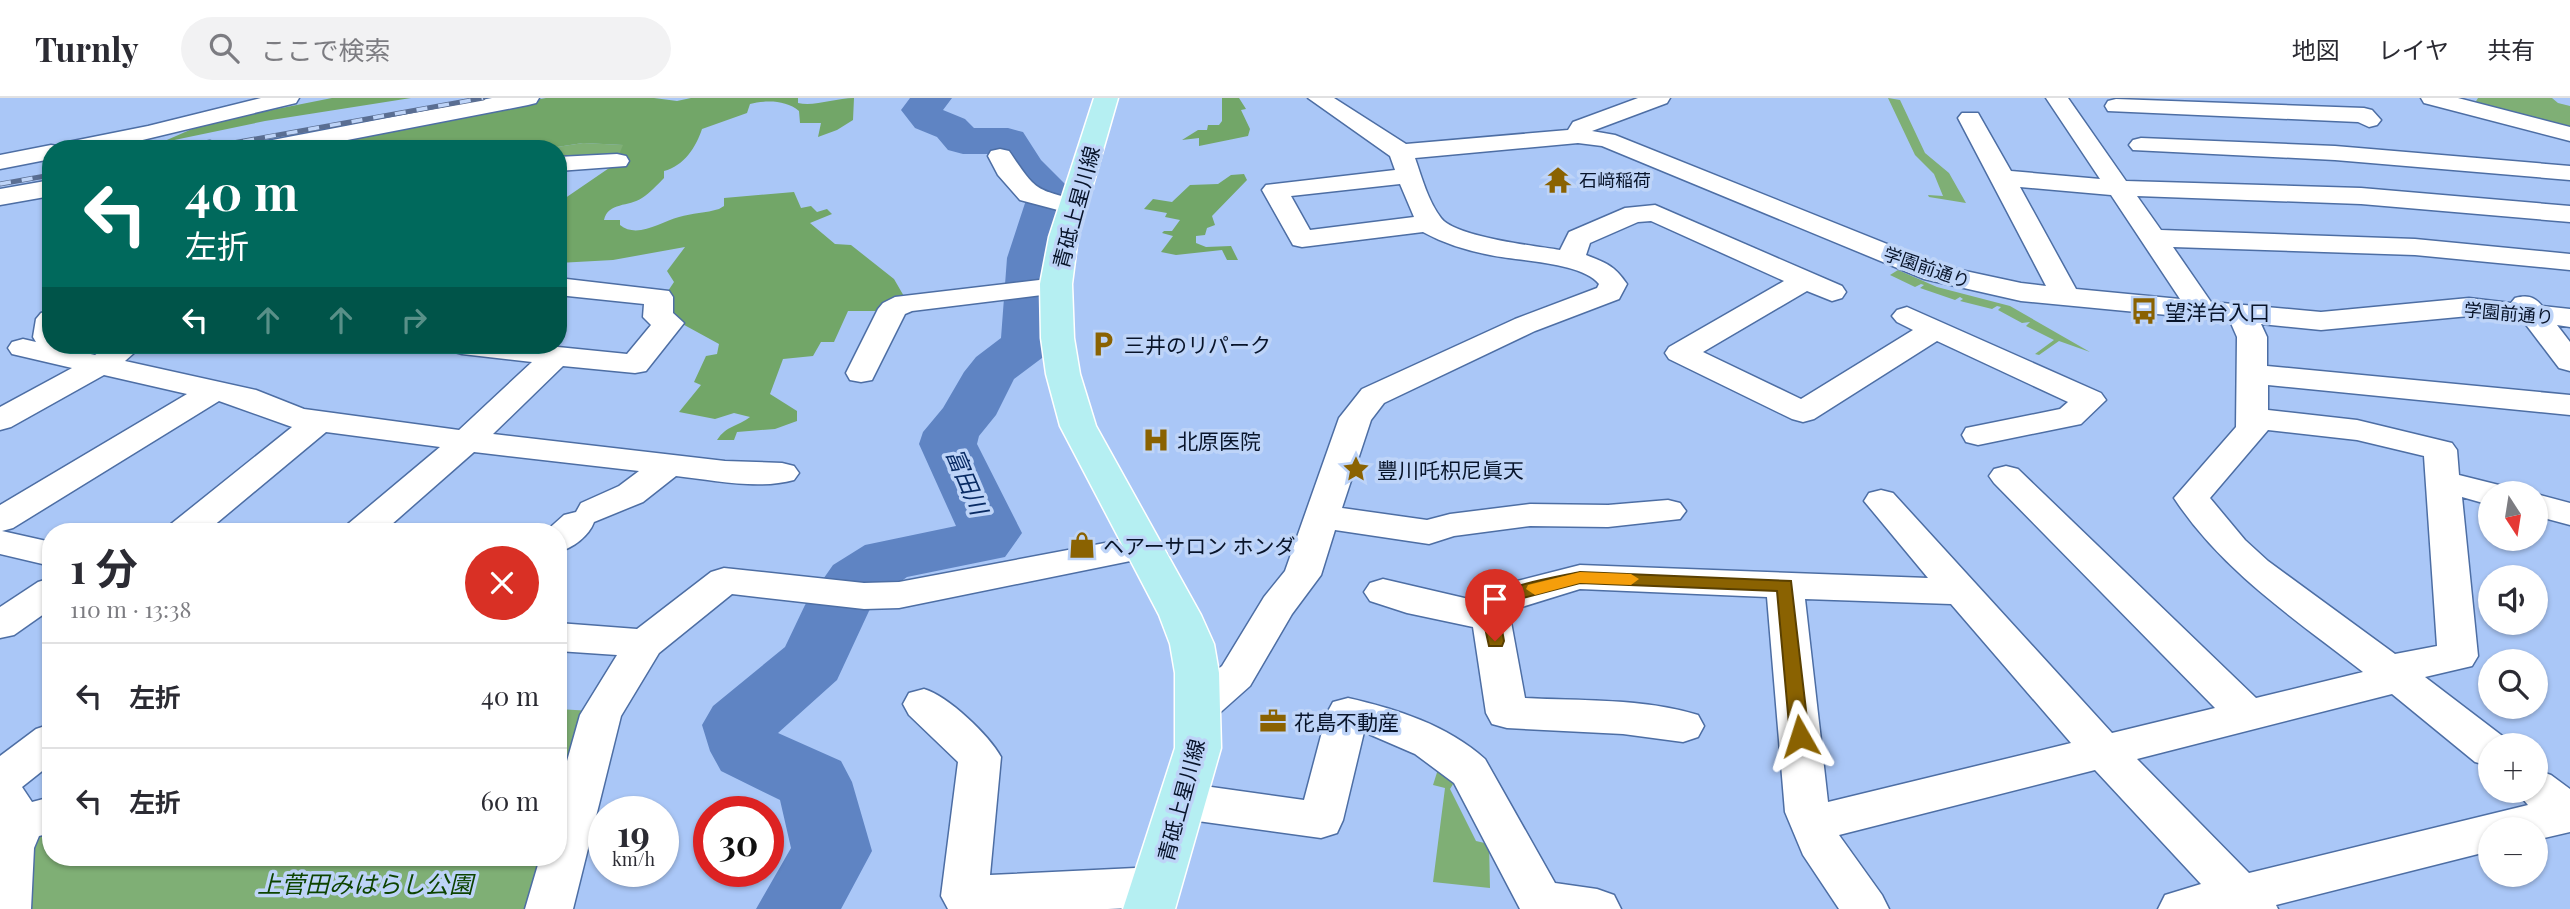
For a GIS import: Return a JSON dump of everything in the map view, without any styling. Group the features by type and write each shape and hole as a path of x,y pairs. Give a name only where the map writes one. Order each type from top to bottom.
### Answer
{"main road":[{"name":"青砥上星川線","path":"1106,98 1073,206 1037,287 1058,346 1070,403 1078,426 1180,615 1192,643 1199,707 1198,748 1153,898"}],"street":[{"path":"113,140 288,98"},
{"path":"309,140 528,98"},
{"path":"1199,707 1236,676 1277,606 1302,575 1354,418 1373,396 1525,325 1609,293 1613,284 1604,272 1570,260 1489,247 1445,233 1429,223 1405,164 1319,98"},
{"path":"1591,98 1622,112"},
{"path":"1578,136 1581,127 1659,98"},
{"path":"2432,98 2570,134"},
{"path":"2064,102 2097,143 2119,188 2203,311"},
{"path":"2116,106 2364,115 2369,120"},
{"path":"2175,109 2219,148"},
{"path":"1970,118 2066,297"},
{"name":"学園前通り","path":"1429,223 1303,239 1275,190 1405,164 1578,136 1607,140 1652,156 1934,273 2021,292 2321,321 2469,307 2570,318"},
{"path":"2141,145 2396,151 2570,173"},
{"path":"2396,151 2441,204"},
{"path":"0,162 42,154"},
{"path":"1000,156 1029,195 1073,206"},
{"path":"567,164 617,161"},
{"path":"2004,178 2119,188 2361,196 2570,214"},
{"path":"0,197 42,190"},
{"path":"1570,260 1578,238 1634,214 1655,213 1819,286 1680,353 1803,412 1921,322 2090,400 2070,417 1978,435"},
{"path":"2152,238 2479,248 2570,262"},
{"path":"539,354 635,364 668,323 658,317 660,297 567,287"},
{"path":"861,373 893,309 923,300 1037,287"},
{"path":"2513,290 2570,362"},
{"path":"2242,315 2252,337 2252,429 2191,498 2232,548 2255,570 2478,740"},
{"path":"72,354 100,365 245,397 296,418 725,471 782,473"},
{"path":"0,419 115,354"},
{"path":"371,523 467,441 556,356"},
{"path":"2252,374 2570,405"},
{"path":"0,520 215,390"},
{"path":"1811,824 2249,716 2458,656 2440,450 2357,430 2252,418"},
{"path":"195,523 319,421"},
{"path":"576,525 631,494 670,464"},
{"path":"2006,476 2249,716"},
{"path":"2442,481 2478,491"},
{"path":"1881,501 2104,752 2247,902"},
{"path":"2548,508 2570,514"},
{"path":"1323,517 1429,532 1450,525 1530,514 1608,516 1668,511"},
{"path":"0,542 42,552"},
{"path":"567,842 601,715 645,643 724,581 900,595 1142,548"},
{"path":"1683,726 1623,718 1507,713 1489,605 1507,596 1580,577 1962,592"},
{"path":"1785,585 1807,812 1819,842 1865,909"},
{"path":"1383,592 1407,600 1491,617"},
{"path":"0,625 42,597"},
{"path":"567,638 645,643"},
{"path":"923,705 980,757 965,896 1153,898"},
{"path":"1183,801 1321,820 1348,713 1373,718 1455,756 1470,771 1540,901 1597,909"},
{"path":"0,780 42,747"},
{"path":"2548,796 2570,813"},
{"path":"7,909 11,848 24,809"},
{"path":"2548,819 2570,813"},
{"path":"2182,909 2247,902 2478,836"},
{"path":"549,909 561,866"}],"green space":[{"path":"332,98 411,98 167,140 192,129"},
{"path":"546,98 654,98 677,101 691,98 798,98 798,103 804,104 854,98 853,120 818,137 821,123 800,123 799,111 794,107 776,102 750,104 747,113 702,129 688,155 678,165 664,171 664,178 651,191 637,201 610,210 604,220 620,220 620,225 627,229 641,230 672,219 719,209 724,206 724,198 794,192 801,208 811,206 817,212 827,209 832,214 810,223 835,244 851,245 894,279 905,298 886,311 848,311 834,342 821,342 813,356 783,359 770,394 797,411 797,421 775,429 737,432 734,440 717,440 728,429 750,417 734,413 715,419 679,412 701,385 694,382 706,356 717,354 719,344 666,315 666,294 674,282 667,271 685,247 613,260 567,263 567,197 615,164 623,145 583,143 567,145 567,140 295,140 385,123 394,126"},
{"path":"1222,98 1239,98 1246,109 1241,110 1250,129 1248,136 1199,146 1199,138 1182,140 1198,130 1207,130 1208,125 1219,125 1222,121"},
{"path":"1888,98 1900,100 1925,153 1949,173 1966,203 1929,197 1928,195 1943,196 1934,174 1915,155"},
{"path":"2478,98 2552,98 2558,103 2570,106 2570,129 2473,106"},
{"path":"583,143 624,145 618,158 567,161 567,145"},
{"path":"1244,174 1247,180 1212,216 1215,225 1207,228 1205,235 1196,236 1196,243 1206,247 1231,246 1238,260 1227,260 1222,250 1176,255 1161,252 1173,236 1162,233 1172,231 1180,220 1165,217 1167,213 1144,209 1153,199 1172,202 1190,185 1218,184 1231,175"},
{"path":"1898,270 1937,287 2010,306 2090,352 2059,341 2039,355 2035,354 2054,340 2026,326 2030,322 2022,323 1998,310 2001,307 1992,309 1960,301 1963,299 1960,297 1955,300 1920,288 1924,285 1921,284 1915,287 1890,275"},
{"path":"567,710 592,711 573,770 567,770"},
{"path":"1440,763 1455,781 1450,789 1476,841 1489,844 1490,888 1433,882 1445,788 1433,785"},
{"name":"上菅田みはらし公園","path":"42,831 42,866 545,866 538,909 18,909 24,846"}],"waterway":[{"name":"富田川","path":"798,909 832,851 814,782 747,751 739,725 812,662 838,605 856,581 888,560 983,542 991,533 948,444 952,432 968,415 983,384 995,368 1027,344 1031,258 1051,192 1025,168 1008,141 963,141 951,128 929,119 921,110 932,98"}],"railway":[{"path":"250,140 483,98"},
{"path":"0,184 42,177"}],"slow traffic":[{"path":"1535,589 1580,577 1631,579"}],"place":[{"name":"石﨑稲荷","path":"1558,180"},
{"name":"望洋台入口","path":"2144,311"},
{"name":"三井のリパーク","path":"1103,344"},
{"name":"北原医院","path":"1156,440"},
{"name":"豐川吒枳尼眞天","path":"1356,469"},
{"name":"ヘアーサロン ホンダ","path":"1082,545"},
{"name":"花島不動産","path":"1273,721"}],"route":[{"path":"1495,641 1489,605 1507,596 1580,577 1785,585 1800,736"}]}
